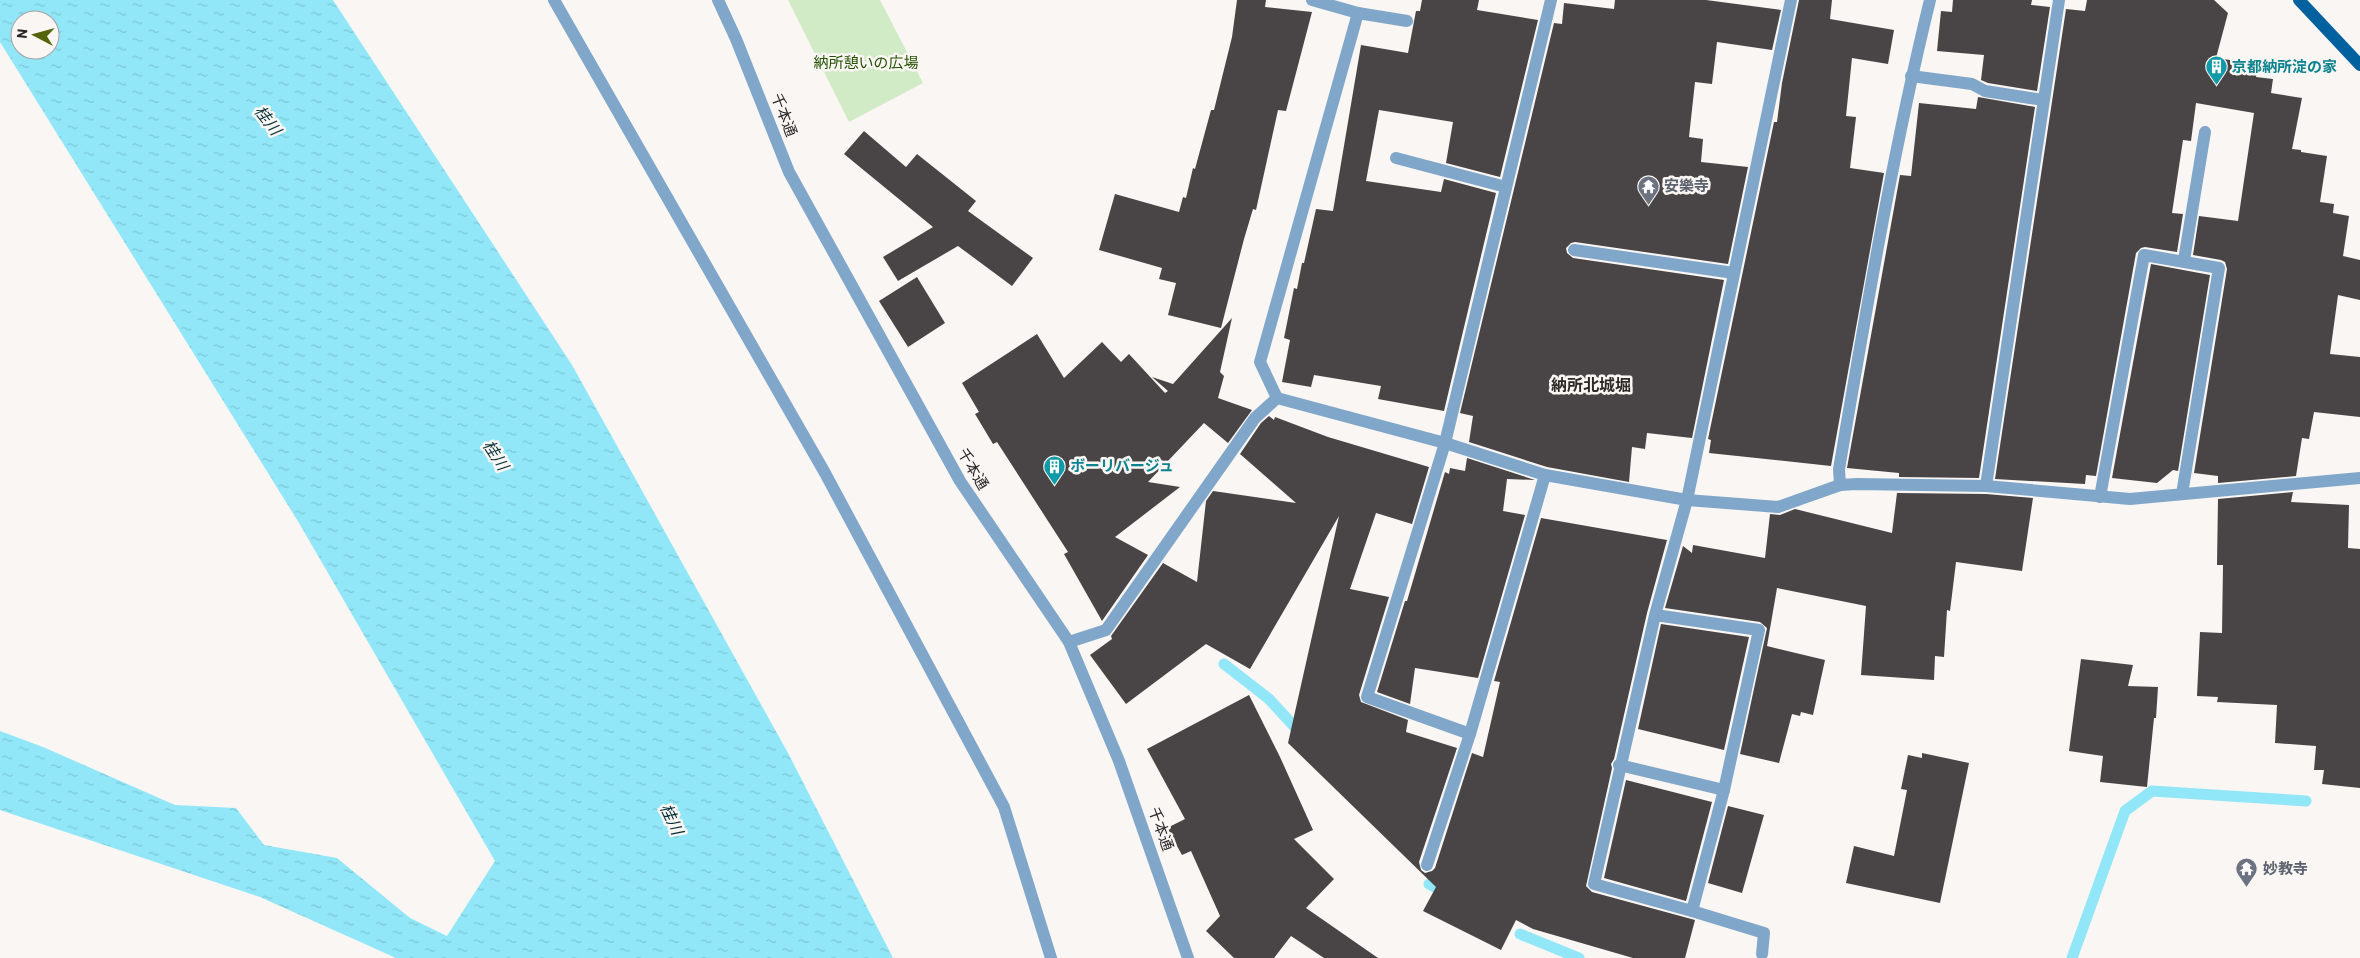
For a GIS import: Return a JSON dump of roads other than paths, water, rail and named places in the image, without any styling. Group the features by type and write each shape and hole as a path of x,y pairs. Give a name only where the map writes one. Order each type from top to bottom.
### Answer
{"main road":[{"path":"2299,0 2360,65"}],"street":[{"path":"554,0 824,473 1004,807 1051,958"},
{"name":"千本通","path":"718,0 736,38 789,172 960,481 1069,642 1118,761 1188,958"},
{"path":"1312,0 1358,13 1407,22"},
{"path":"1470,734 1367,697 1445,443 1551,0"},
{"path":"1762,954 1764,934 1692,911 1594,884 1655,615 1687,500 1791,0"},
{"path":"1840,485 1839,468 1877,247 1911,76 1930,0"},
{"path":"1986,486 2042,100 2059,0"},
{"path":"1358,13 1260,362 1277,398 1445,443 1545,475 1687,500 1778,507 1840,485 1986,486 2100,498 2130,499 2360,478"},
{"path":"1911,76 1972,84 1985,91 2042,100"},
{"path":"2184,260 2206,132"},
{"path":"1396,158 1506,187"},
{"path":"1574,250 1734,273"},
{"path":"2100,498 2144,255 2184,260 2219,268 2182,494"},
{"path":"1069,642 1106,630 1255,418 1277,398"},
{"path":"1427,865 1470,734 1545,475"},
{"path":"1655,615 1759,630 1724,790 1692,911"},
{"path":"1620,766 1724,790"}],"water":[{"name":"桂川","path":"0,0 333,0 572,365 788,753 893,958 396,958 260,897 0,810 0,731 43,747 175,805 236,808 264,845 337,858 410,918 447,936 495,861 299,523 11,60 60,60 60,10 10,10 10,58 0,42"}],"waterway":[{"path":"1224,664 1269,699 1302,735"},
{"path":"2072,958 2125,811 2152,791 2306,801"},
{"path":"1429,884 1449,895"},
{"path":"1520,934 1579,958"}],"place":[{"name":"京都納所淀の家","path":"2216,86"},
{"name":"安樂寺","path":"1648,205"},
{"name":"ボーリバージュ","path":"1054,485"},
{"name":"妙教寺","path":"2247,888"}],"district":[{"name":"納所北城堀","path":"1591,385"}],"park label":[{"name":"納所憩いの広場","path":"866,63"}]}
